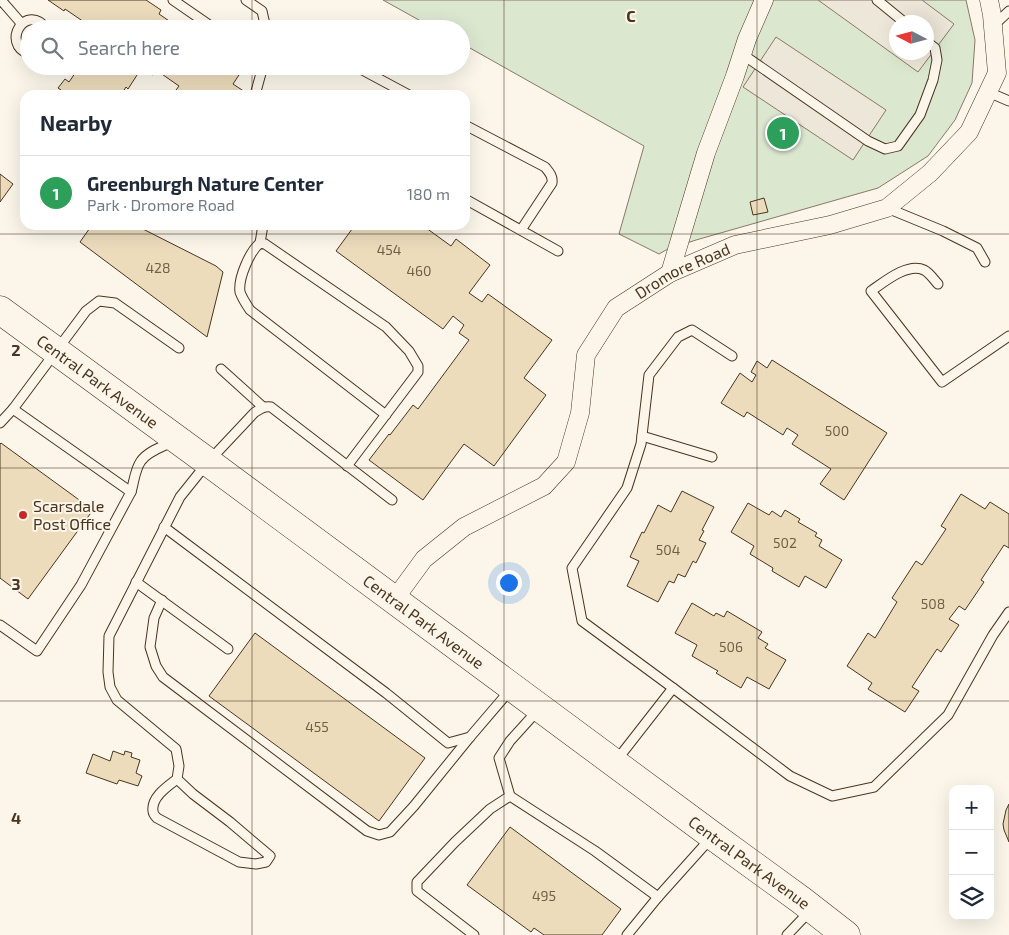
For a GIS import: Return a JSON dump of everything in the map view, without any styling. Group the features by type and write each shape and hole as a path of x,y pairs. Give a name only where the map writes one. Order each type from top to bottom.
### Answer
{"main road":[{"name":"Central Park Avenue","path":"8,318 208,462 846,935"}],"street":[{"path":"670,272 706,153 735,76 746,39 764,0"},
{"name":"Dromore Road","path":"394,600 424,559 464,527 544,486 566,462 580,413 586,355 616,308 670,272 736,245 830,225 887,208 930,173 970,132 997,73 989,0"}],"lane":[{"path":"1,0 20,21"},
{"path":"173,0 203,20"},
{"path":"246,0 262,11 264,20"},
{"path":"877,0 895,15"},
{"path":"993,26 1009,11"},
{"path":"20,25 17,27 14,38 20,50"},
{"path":"742,54 868,141 885,148 898,146 920,115 938,60 934,47"},
{"path":"256,90 261,75"},
{"path":"372,75 400,90"},
{"path":"988,92 1009,101"},
{"path":"470,128 545,167 550,172 553,179 552,182 521,230"},
{"path":"470,202 558,251"},
{"path":"887,208 977,248 985,262"},
{"path":"262,230 260,243 250,255 240,284 240,292 250,310 386,415"},
{"path":"260,243 265,244 386,327 410,351 418,366 418,372 347,466"},
{"path":"938,284 926,270 917,268 895,274 871,291 942,382 1009,336"},
{"path":"0,423 13,409 86,311 99,301 115,303 179,348"},
{"path":"732,356 692,330 678,337 649,375 641,444 626,488 572,568 582,621 790,776 832,796 874,788 948,715 993,635 1009,612"},
{"path":"220,369 263,407"},
{"path":"177,779 270,856 266,862 256,864 239,862 157,818 153,811 154,802 162,790 177,779 179,766 176,749 117,700 110,687 108,672 109,636 180,497 208,462 254,413 263,407 271,407 392,500"},
{"path":"13,409 131,492"},
{"path":"642,436 712,458"},
{"path":"0,625 37,652 81,585 131,492 141,461 152,451 178,440"},
{"path":"164,527 378,687 448,743 470,737"},
{"path":"136,582 228,649"},
{"path":"162,600 154,618 150,647 156,666 163,677 367,831 379,835 390,832 414,806 512,688"},
{"path":"614,763 673,688"},
{"path":"540,708 510,741 499,758 510,796 595,851 658,897"},
{"path":"474,935 417,891 417,882 490,809 510,796"},
{"path":"627,935 658,897 713,836"},
{"path":"787,935 812,909"}],"green space":[{"path":"383,0 966,0 975,40 972,83 955,120 928,156 878,188 696,240 659,254 619,234 644,146 470,48 470,20 419,20"}],"shaded area":[{"path":"818,0 922,0 954,24 934,51 934,15 889,15 889,51"},
{"path":"776,37 886,110 853,160 743,87"},
{"path":"901,60 927,60 918,72"}],"building":[{"path":"48,0 146,0 161,10 159,14 168,20 81,20 65,9 64,11"},
{"path":"74,75 137,75 128,89 126,87 124,90 61,90 58,88 65,79 69,82"},
{"path":"163,75 239,75 233,84 242,90 176,90 179,86"},
{"path":"0,174 13,184 0,202"},
{"path":"764,198 768,212 753,215 750,202"},
{"path":"88,230 145,230 216,266 223,272 207,337 80,242"},
{"path":"351,230 429,230 451,246 456,239 490,265 469,293 482,302 488,294 552,340 524,378 546,395 494,466 464,444 423,500 369,460 413,405 418,409 469,340 459,333 464,325 453,316 443,329 336,251"},
{"path":"772,360 887,433 844,500 820,484 831,469 792,444 798,435 787,428 783,435 747,412 744,417 721,403 740,373 752,382 756,375 751,372 757,361 767,368"},
{"path":"1,443 93,510 28,599 0,578"},
{"path":"682,491 714,507 702,530 704,531 699,540 706,543 696,563 693,561 685,577 678,574 674,583 669,581 658,602 627,586 639,561 630,557 658,505 671,512"},
{"path":"961,494 985,509 990,502 1009,514 1009,548 1004,545 981,580 984,582 965,610 959,606 949,619 959,625 941,652 937,649 912,687 919,691 905,712 868,689 872,683 847,666 868,633 875,638 897,602 892,598 916,561 922,565 946,529 941,526"},
{"path":"748,503 769,515 772,511 781,517 785,510 800,519 798,522 817,533 815,536 822,540 819,546 842,560 826,588 805,576 799,587 772,571 773,568 750,554 754,546 731,532"},
{"path":"692,603 714,616 716,613 724,617 727,611 762,632 758,638 768,644 765,648 786,660 769,689 747,677 741,688 716,673 718,671 692,656 697,645 675,633"},
{"path":"255,633 425,758 379,821 209,696"},
{"path":"113,751 124,755 125,751 132,753 131,757 140,760 136,773 142,776 138,786 119,780 117,784 86,773 93,754 110,761"},
{"path":"1009,804 1009,842 1003,824"},
{"path":"510,827 621,909 602,935 544,935 534,928 531,932 467,885"}],"place":[{"name":"Greenburgh Nature Center","path":"783,133"},
{"name":"Scarsdale Post Office","path":"23,515"}]}
